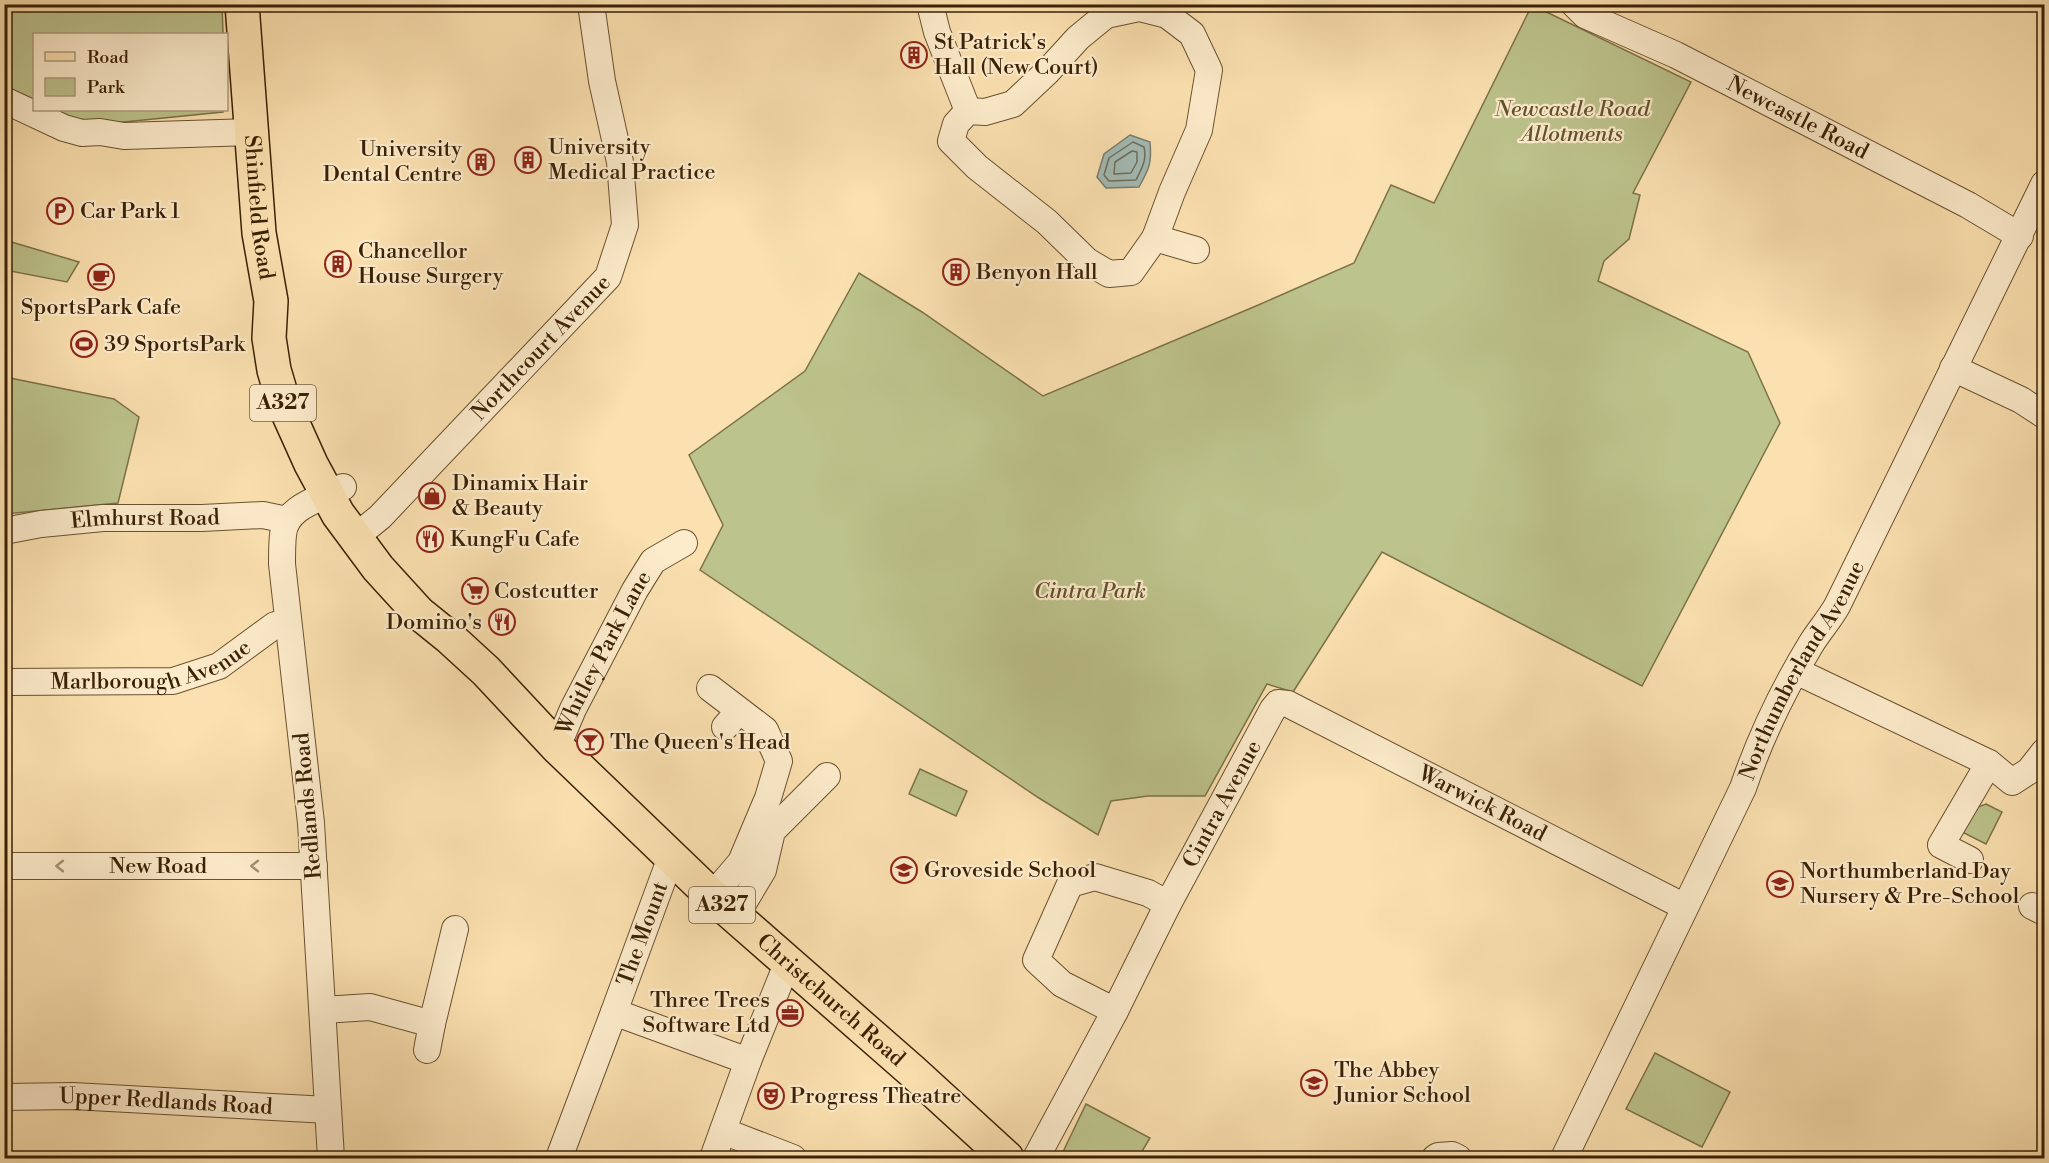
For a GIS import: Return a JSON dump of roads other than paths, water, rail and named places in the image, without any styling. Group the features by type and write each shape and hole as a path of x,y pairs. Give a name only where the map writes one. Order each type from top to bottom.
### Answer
{"main road":[{"name":"Shinfield Road","path":"242,4 259,233 271,301 286,334 335,492"},
{"name":"Christchurch Road","path":"335,492 362,532 432,604 450,638 486,671 557,747 723,907 912,1071 1007,1158"}],"street":[{"name":"Northcourt Avenue","path":"362,532 608,277 625,225 620,162 602,81 591,4"},
{"path":"930,4 937,32 968,111"},
{"name":"Newcastle Road","path":"1574,4 1585,15 1676,55 1968,205 2020,236"},
{"path":"1138,8 1167,15 1192,34 1209,69 1200,130 1172,192 1155,238 1131,272 1109,274 1087,261 1047,222 977,167 951,141 956,124 968,111 986,112 1013,104 1078,38 1106,15 1138,8"},
{"path":"4,100 64,128 82,133 100,132 140,123 251,123"},
{"name":"Northumberland Avenue","path":"1564,1158 1743,788 1755,752 1812,642 1829,621 1837,606 2044,184"},
{"path":"1155,238 1196,250"},
{"path":"1953,368 2020,400 2044,415"},
{"path":"287,520 293,512 335,492"},
{"name":"Elmhurst Road","path":"4,531 41,524 103,519 263,515 287,520"},
{"name":"Redlands Road","path":"287,520 282,535 282,564 302,734 314,866 331,1158"},
{"name":"Whitley Park Lane","path":"557,747 573,709 635,590 653,561 684,543"},
{"name":"Marlborough Avenue","path":"4,682 173,681 219,666 275,625 288,623"},
{"path":"1796,671 1989,763 2012,782 2029,771 2044,752"},
{"path":"710,688 732,719 765,730 779,760 768,798 723,907"},
{"name":"Warwick Road","path":"1278,703 1288,704 1685,907"},
{"name":"Cintra Avenue","path":"1036,1158 1115,1011 1168,904 1278,703"},
{"path":"1970,860 1941,845 1989,763"},
{"path":"723,907 764,870 772,831 827,776"},
{"name":"The Mount","path":"559,1158 671,857"},
{"name":"New Road","path":"4,866 314,866"},
{"path":"1115,1011 1062,984 1036,960 1070,884 1095,877 1148,893 1168,904"},
{"path":"427,1050 454,929"},
{"path":"713,1158 748,1061 787,964"},
{"path":"323,1010 370,1007 432,1024"},
{"name":"The Mount","path":"614,1012 748,1061"},
{"name":"Upper Redlands Road","path":"4,1097 73,1096 328,1110"},
{"path":"723,1131 794,1158"}],"water":[{"path":"1130,135 1150,142 1151,155 1145,175 1139,187 1106,188 1097,177 1104,154"}],"place":[{"name":"St Patrick's Hall (New Court)","path":"914,55"},
{"name":"University Medical Practice","path":"528,160"},
{"name":"University Dental Centre","path":"481,162"},
{"name":"Car Park 1","path":"60,211"},
{"name":"Chancellor House Surgery","path":"338,264"},
{"name":"Benyon Hall","path":"956,272"},
{"name":"SportsPark Cafe","path":"101,277"},
{"name":"39 SportsPark","path":"84,344"},
{"name":"Dinamix Hair & Beauty","path":"432,496"},
{"name":"KungFu Cafe","path":"430,539"},
{"name":"Costcutter","path":"475,591"},
{"name":"Domino's","path":"502,622"},
{"name":"The Queen's Head","path":"590,742"},
{"name":"Groveside School","path":"904,870"},
{"name":"Northumberland Day Nursery & Pre-School","path":"1780,884"},
{"name":"Three Trees Software Ltd","path":"790,1013"},
{"name":"The Abbey Junior School","path":"1314,1083"},
{"name":"Progress Theatre","path":"771,1096"}],"park label":[{"name":"Newcastle Road Allotments","path":"1572,122"},
{"name":"Cintra Park","path":"1090,591"}]}
